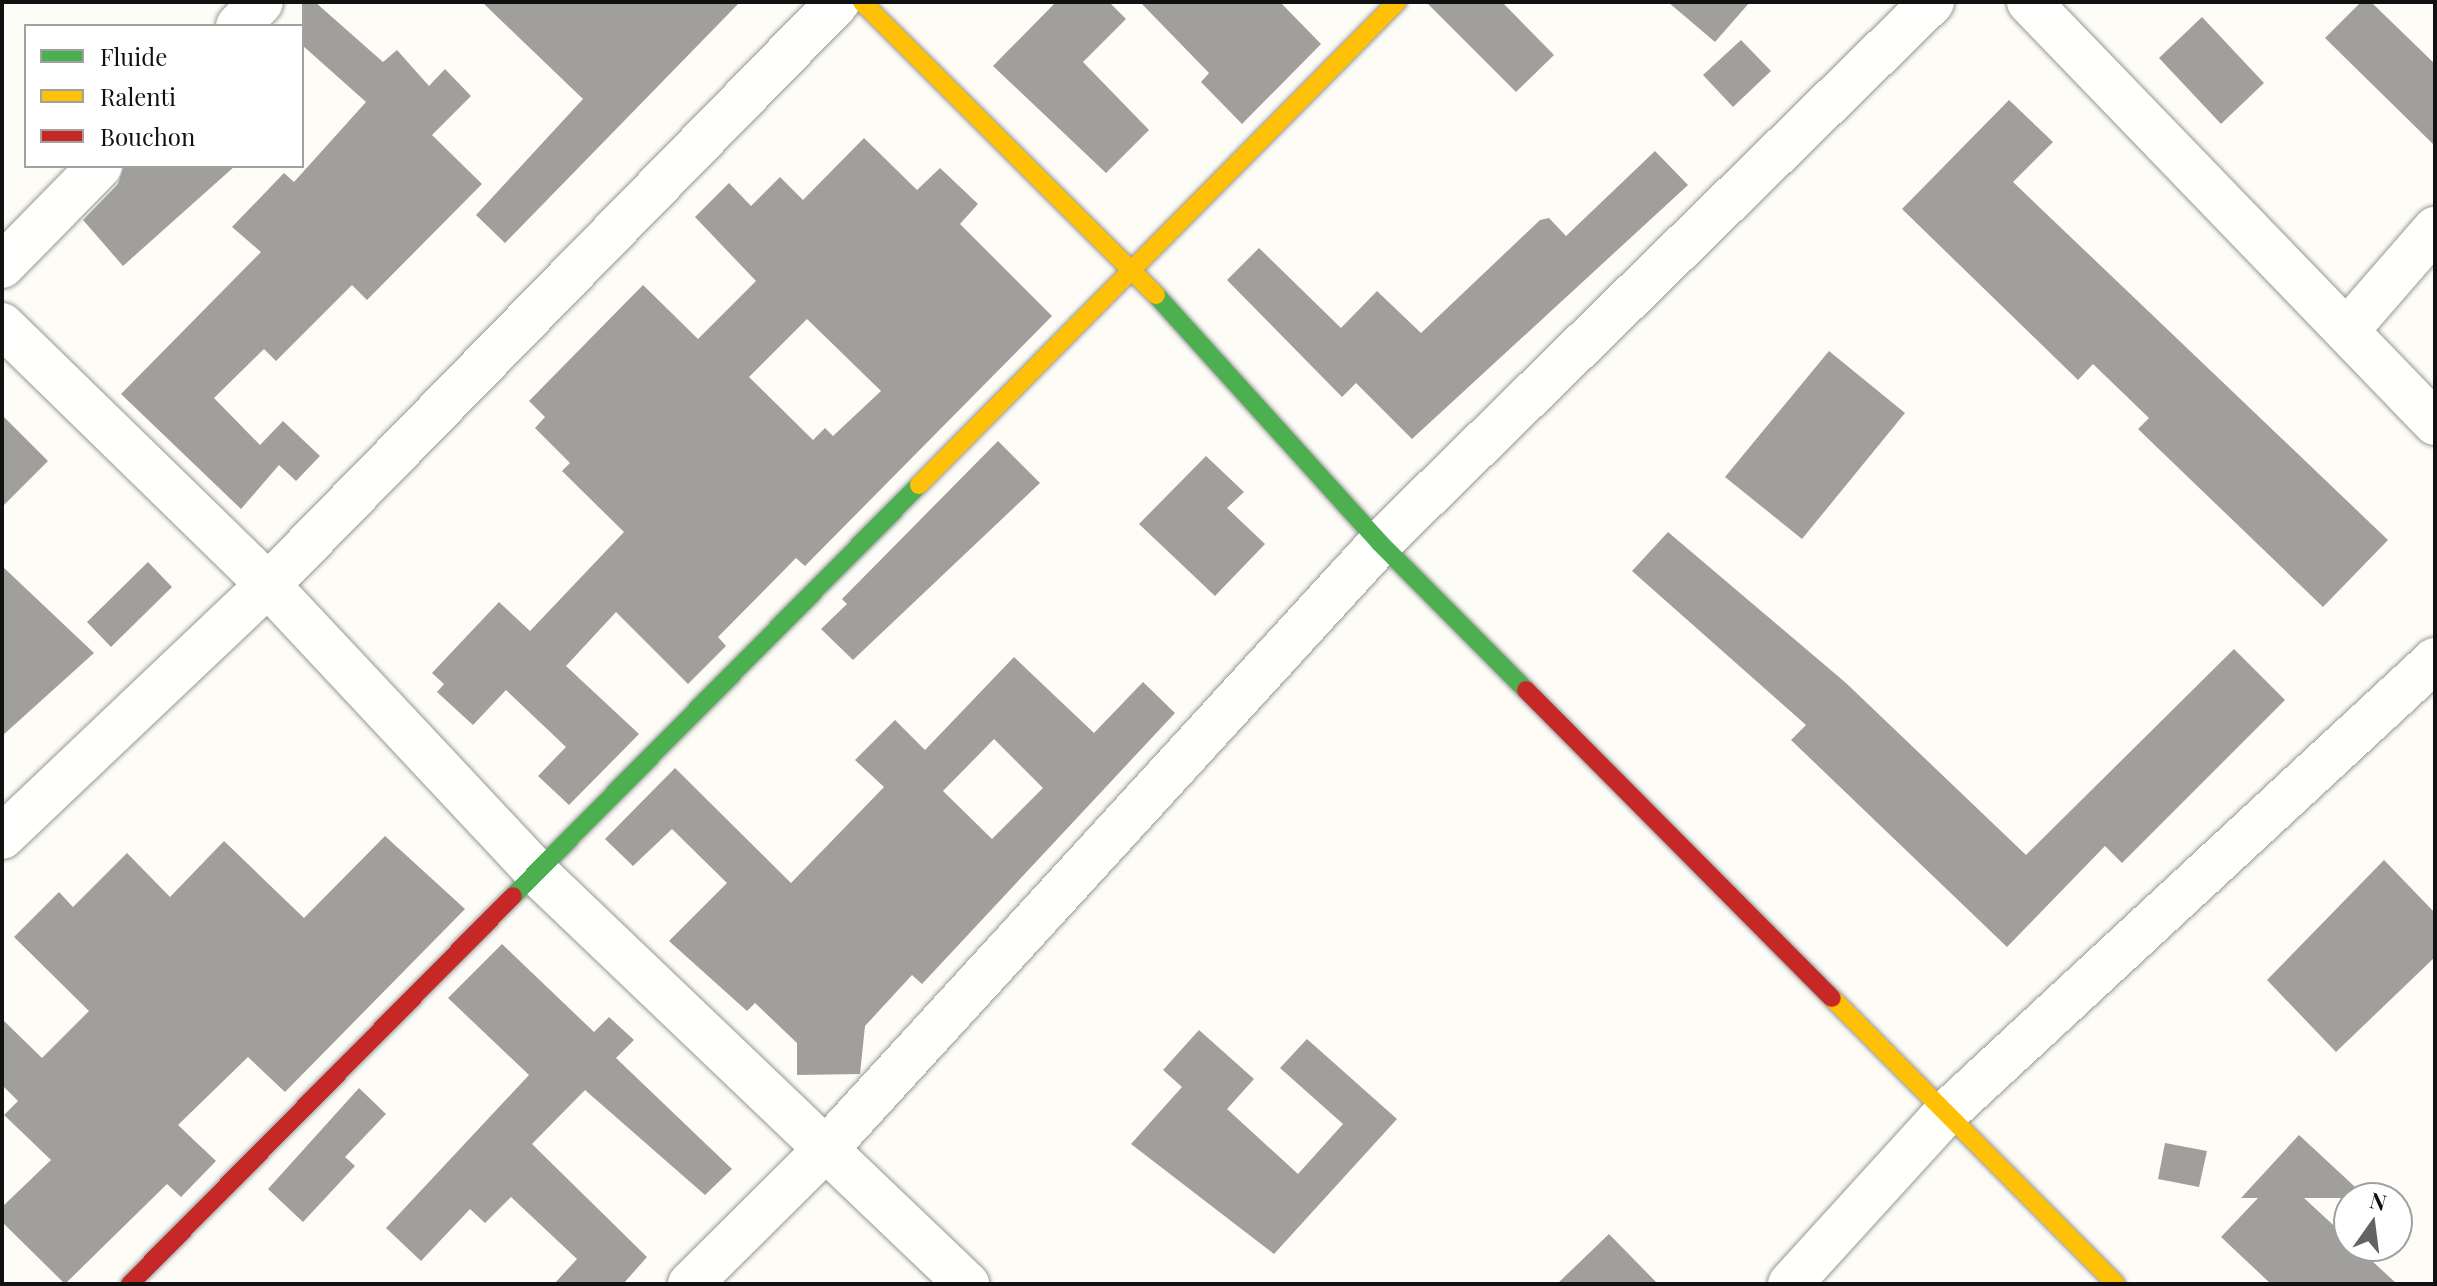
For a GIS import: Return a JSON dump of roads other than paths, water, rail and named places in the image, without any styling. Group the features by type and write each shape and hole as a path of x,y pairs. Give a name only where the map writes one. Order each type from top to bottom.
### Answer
{"street":[{"path":"240,24 261,2"},
{"path":"2,837 268,585 838,2"},
{"path":"862,2 1134,271 1380,543 1943,1116 2116,1284"},
{"path":"130,1284 540,876 1397,2"},
{"path":"690,1284 823,1152 1380,543 1932,2"},
{"path":"2029,2 2348,329 2435,423"},
{"path":"2,266 98,168"},
{"path":"2348,329 2435,229"},
{"path":"2,325 268,585 540,876 823,1152 967,1284"},
{"path":"1790,1284 1943,1116 2435,660"}]}
